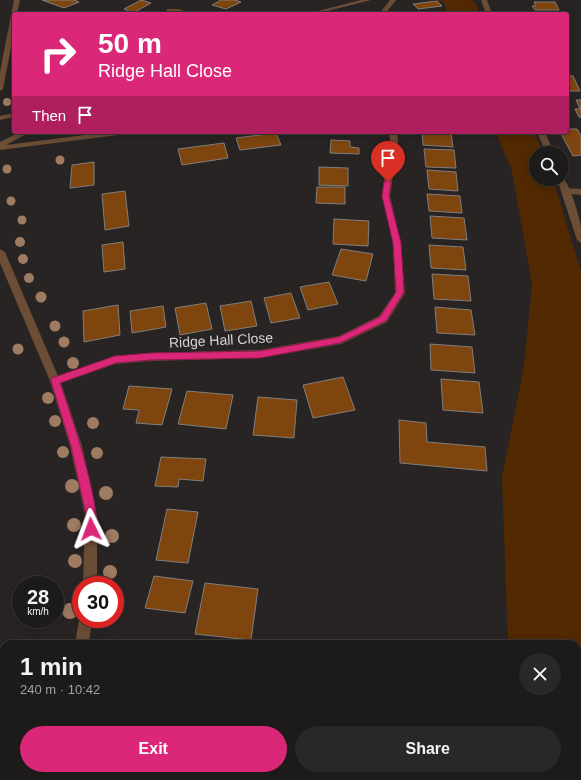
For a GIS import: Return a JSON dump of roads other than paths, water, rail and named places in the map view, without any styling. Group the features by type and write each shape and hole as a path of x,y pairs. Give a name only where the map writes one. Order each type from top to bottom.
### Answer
{"street":[{"path":"15,12 17,0"},
{"path":"317,12 368,0"},
{"path":"384,12 393,0"},
{"path":"484,0 488,12"},
{"path":"169,10 182,12"},
{"path":"0,89 12,26"},
{"path":"0,118 12,115"},
{"path":"0,145 22,134"},
{"path":"0,148 110,134"},
{"name":"Ridge Hall Close","path":"55,381 115,360 151,357 260,354 340,340 383,319 400,292 397,243 386,196 394,141 393,134"},
{"path":"542,134 547,146"},
{"path":"564,186 581,240"},
{"path":"566,191 581,192"},
{"path":"0,252 55,381 76,446 91,515 90,576"},
{"path":"83,640 85,628"}]}
